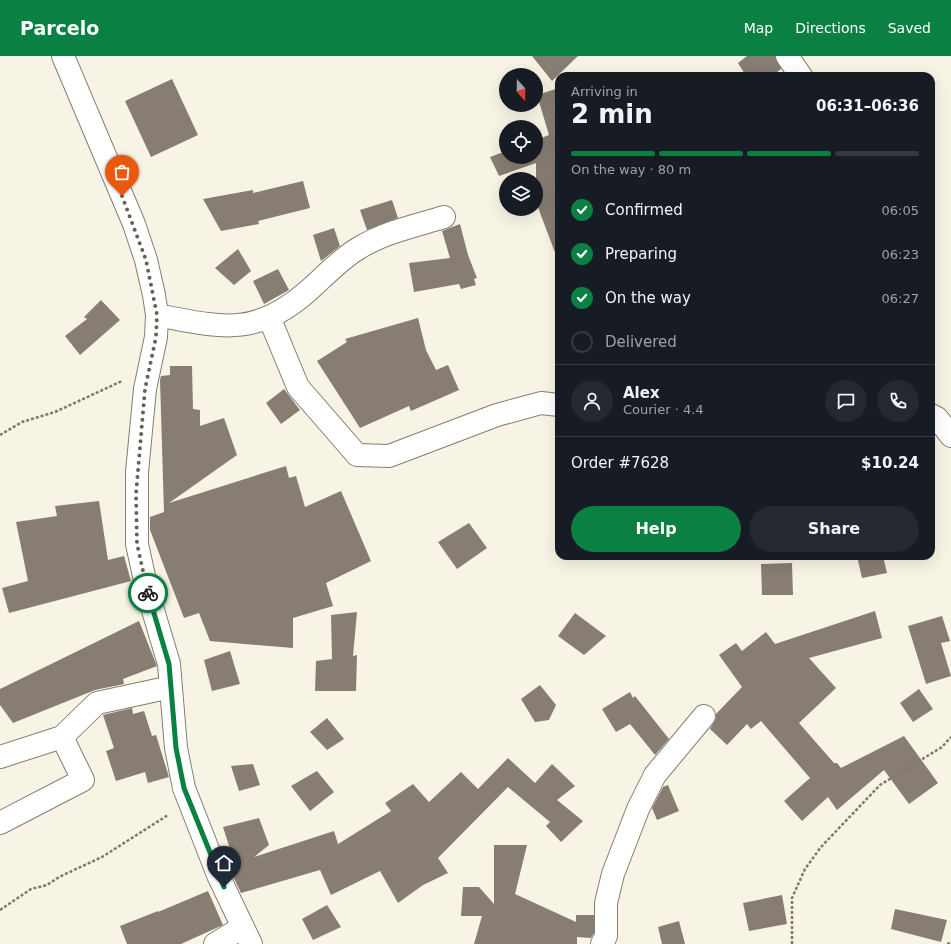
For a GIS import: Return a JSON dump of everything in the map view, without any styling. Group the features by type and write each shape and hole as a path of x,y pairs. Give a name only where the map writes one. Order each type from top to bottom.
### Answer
{"street":[{"path":"63,56 134,224 146,260 157,315 156,337 145,389 140,443 136,506 137,544 147,590 169,664 178,762 184,788 218,875 247,936 215,944"},
{"path":"787,56 798,72"},
{"path":"157,315 203,324 228,327 251,323 269,317 289,307 358,248 383,236 444,217"},
{"path":"269,317 298,387 357,455 389,456 497,415 541,403 555,405"},
{"path":"935,417 951,436"},
{"path":"0,757 62,737 97,703 171,687"},
{"path":"602,944 606,936 606,904 613,874 638,809 655,775 704,716"},
{"path":"0,823 83,780 62,737"}],"path":[{"path":"0,435 22,422 55,412 124,380"},
{"path":"792,944 792,898 805,869 821,847 880,785 942,747 951,738"},
{"path":"0,910 31,889 47,885 59,877 102,857 189,802"},
{"path":"947,944 951,943"}],"building":[{"path":"532,56 578,56 561,72 555,72 555,78 552,81"},
{"path":"747,56 775,56 781,69 777,72 744,72 738,63"},
{"path":"172,79 198,135 151,157 125,101"},
{"path":"555,89 555,253 541,216 543,216 543,172 536,172 536,164 543,164 543,137 549,135 542,112 543,93"},
{"path":"499,154 499,164 533,164 510,172 499,172 499,176 490,157"},
{"path":"303,181 310,208 258,221 259,224 221,231 203,199 253,190 253,193"},
{"path":"392,200 398,218 367,230 360,210"},
{"path":"460,224 468,255 477,278 474,279 476,285 461,289 459,284 414,292 409,263 450,258 442,231"},
{"path":"334,228 340,246 321,261 313,235"},
{"path":"238,249 251,271 234,285 215,268"},
{"path":"278,269 289,290 264,304 253,281"},
{"path":"101,300 120,320 80,355 65,336 87,319 84,317"},
{"path":"418,318 426,350 436,370 448,365 459,390 411,411 409,406 360,428 317,361 347,342 345,339"},
{"path":"170,366 192,366 193,409 200,410 200,426 224,418 237,455 169,503 286,466 289,478 296,476 305,507 341,491 371,561 326,583 333,606 293,618 293,648 210,641 199,613 184,618 150,530 150,517 164,512 160,380 161,376 170,375"},
{"path":"284,389 300,410 281,424 266,403"},
{"path":"99,501 108,560 124,556 131,581 9,613 2,588 28,581 16,522 57,516 55,506"},
{"path":"469,523 487,548 457,569 438,542"},
{"path":"858,560 884,560 887,573 862,578"},
{"path":"792,563 793,595 762,595 761,564"},
{"path":"875,611 882,638 809,658 836,688 799,723 834,763 837,763 841,768 904,736 938,783 909,804 884,770 837,810 828,797 802,821 784,801 810,778 761,721 751,729 747,724 727,745 710,729 716,718 716,714 742,687 719,655 736,643 742,651 766,632 775,644"},
{"path":"357,612 353,656 357,655 356,691 315,691 316,661 332,659 331,615"},
{"path":"575,613 606,636 584,655 558,636"},
{"path":"942,616 950,641 941,643 951,676 926,684 908,626"},
{"path":"139,621 157,666 123,679 124,684 95,690 13,723 0,705 0,689"},
{"path":"230,651 240,684 212,691 204,660"},
{"path":"540,685 556,705 549,720 535,722 521,699"},
{"path":"919,689 933,709 913,722 900,703"},
{"path":"630,692 633,698 635,696 669,739 655,755 630,724 616,732 602,709"},
{"path":"132,708 133,714 144,711 152,736 156,735 169,777 148,783 145,772 116,781 106,751 114,748 103,715"},
{"path":"327,718 344,739 327,750 310,732"},
{"path":"508,758 535,783 552,764 575,786 557,800 583,821 561,842 546,826 550,822 508,787 438,858 448,873 423,885 398,903 380,871 331,895 320,870 241,893 230,870 236,868 223,827 259,818 269,845 254,857 334,831 338,844 391,811 385,803 413,784 429,802 461,772 478,789"},
{"path":"253,764 260,785 239,791 231,766"},
{"path":"317,771 334,792 310,811 291,786"},
{"path":"668,785 679,811 657,820 652,808 663,787"},
{"path":"494,845 527,845 515,894 576,922 576,915 594,915 594,933 591,938 577,937 577,944 474,944 482,916 461,916 463,887 479,887 494,904"},
{"path":"208,891 223,925 181,944 127,944 120,926"},
{"path":"782,895 787,924 749,931 743,903"},
{"path":"327,905 341,927 313,940 302,919"},
{"path":"895,909 947,920 941,942 891,929"},
{"path":"679,921 685,944 662,944 658,927"}],"way so far":[{"path":"122,196 134,224 146,260 157,315 156,337 145,389 136,494 137,544 148,593"}],"route":[{"path":"148,593 169,664 176,748 184,788 202,836 224,887"}]}
